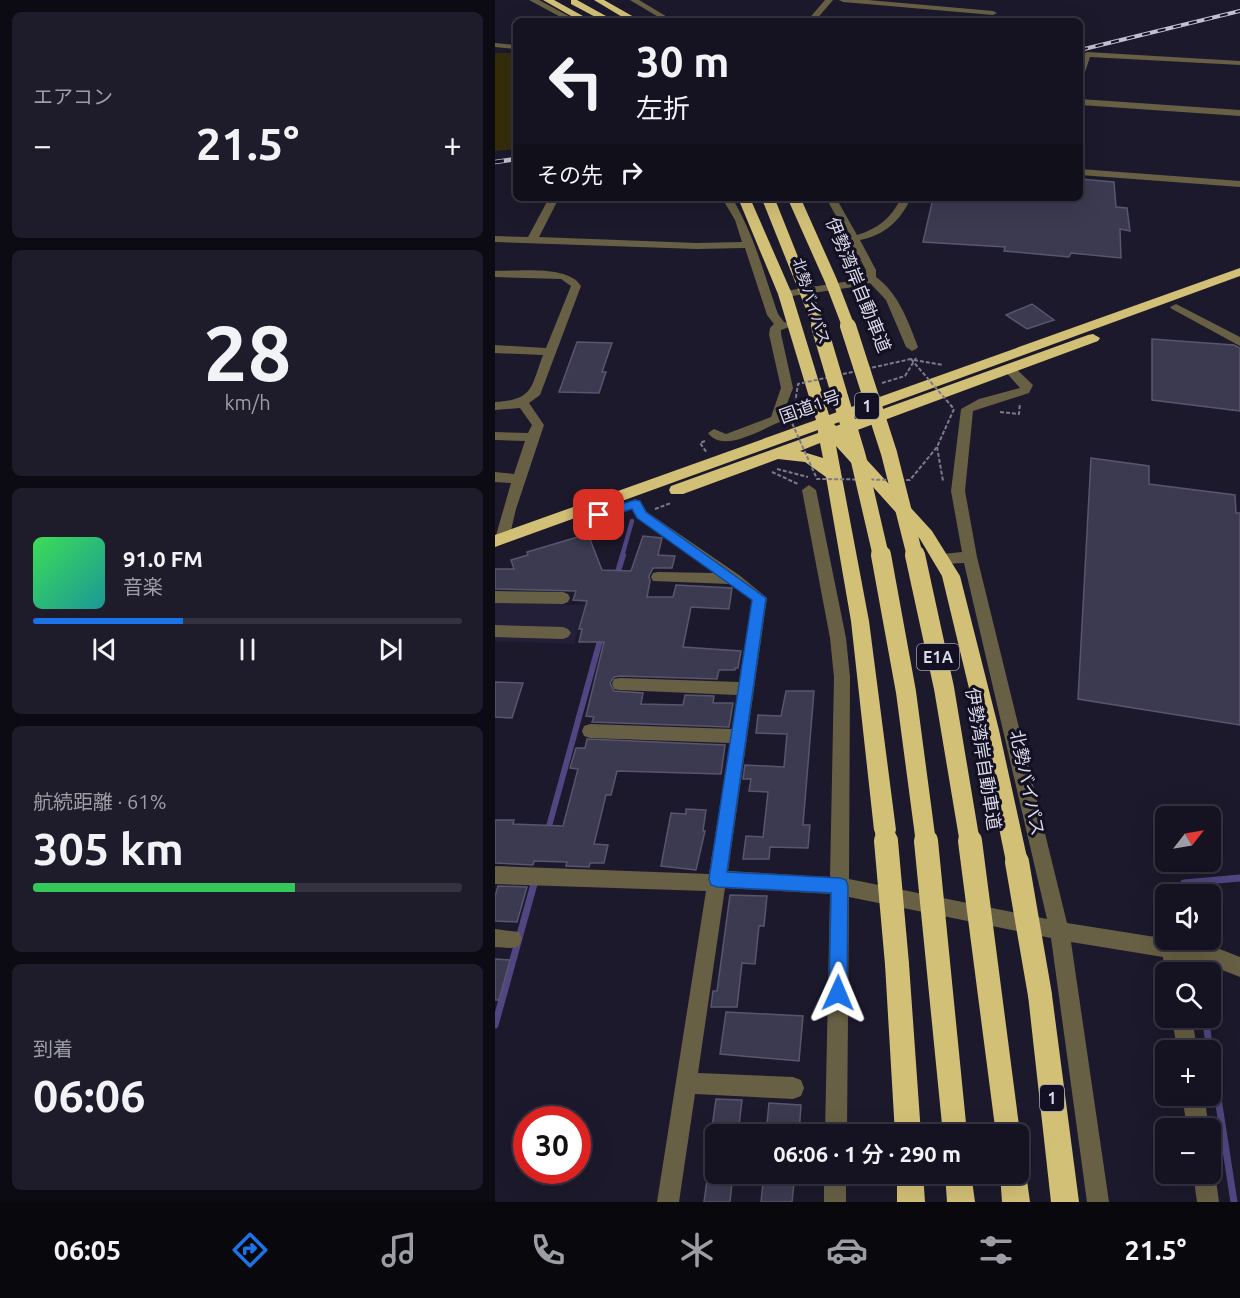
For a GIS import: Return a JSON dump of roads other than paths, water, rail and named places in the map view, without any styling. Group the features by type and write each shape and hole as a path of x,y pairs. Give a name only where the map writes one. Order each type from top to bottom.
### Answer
{"highway":[{"path":"547,0 581,18"},
{"path":"571,0 604,18"},
{"path":"598,0 631,18"},
{"name":"北勢バイパス","path":"745,201 785,294 788,325 828,431 926,535 943,559 958,597 1017,862 1040,995 1065,1202"},
{"name":"E1A","path":"769,201 800,271 823,333 865,481 887,587 907,697 924,820 954,1124"},
{"name":"伊勢湾岸自動車道","path":"795,201 828,272 867,380 896,474 922,583 946,691 967,819 993,1000 1007,1124"},
{"name":"国道1号","path":"497,543 638,509 775,455 828,431 1240,272"},
{"name":"国道1号","path":"497,543 601,505 1009,369 1176,307 1240,280"},
{"name":"北勢バイパス","path":"828,431 815,483 849,561 868,679 897,964 907,1124"},
{"path":"775,455 796,455 822,463 815,483"},
{"path":"910,1184 911,1202"},
{"path":"959,1184 961,1202"},
{"path":"1014,1184 1016,1202"}],"street":[{"path":"533,0 568,18"},
{"path":"634,0 665,18"},
{"path":"814,18 829,0"},
{"path":"843,0 992,13"},
{"path":"495,45 513,47"},
{"path":"1083,66 1087,54 1240,63"},
{"path":"1083,102 1240,113"},
{"path":"1083,172 1240,184"},
{"path":"532,240 552,201"},
{"name":"1","path":"729,201 740,220 750,245 773,315 788,325"},
{"path":"833,201 871,270 871,278"},
{"path":"852,239 892,222 905,201"},
{"path":"495,239 697,246 750,245"},
{"path":"495,274 563,276 575,282 576,286 534,395 523,403 495,406"},
{"path":"785,294 860,283 871,278"},
{"path":"871,278 882,285 889,294 912,353"},
{"path":"1176,307 1240,342"},
{"path":"716,435 727,438 776,419 787,388 775,334 776,328 788,325"},
{"path":"495,349 551,352"},
{"path":"943,559 969,557 968,537 958,491 967,409 1025,390 1027,385 1009,369"},
{"path":"497,543 538,425 523,403"},
{"path":"495,436 533,437"},
{"path":"495,477 519,479"},
{"path":"815,483 823,564 838,638 841,677 836,1124"},
{"path":"638,509 760,598 668,1202"},
{"name":"1","path":"969,557 1059,929 1098,1202"},
{"path":"823,564 849,561"},
{"path":"658,577 734,579"},
{"path":"495,597 563,598"},
{"path":"495,631 563,633"},
{"path":"620,684 746,689"},
{"path":"589,731 738,736"},
{"path":"495,875 840,886 1082,935 1155,946"},
{"path":"1182,950 1212,956 1240,967"},
{"path":"687,1083 793,1088"},
{"path":"835,1184 835,1202"},
{"path":"1206,1184 1208,1202"}],"waterway":[{"path":"622,556 632,521"},
{"path":"617,575 623,555"},
{"path":"548,830 601,637"},
{"path":"1184,884 1240,878"},
{"path":"495,1025 534,884"},
{"path":"1196,958 1197,962"},
{"path":"1207,1028 1208,1040"},
{"path":"1219,1106 1234,1202"}],"railway":[{"path":"1083,49 1240,11"},
{"path":"495,162 513,159"}]}
